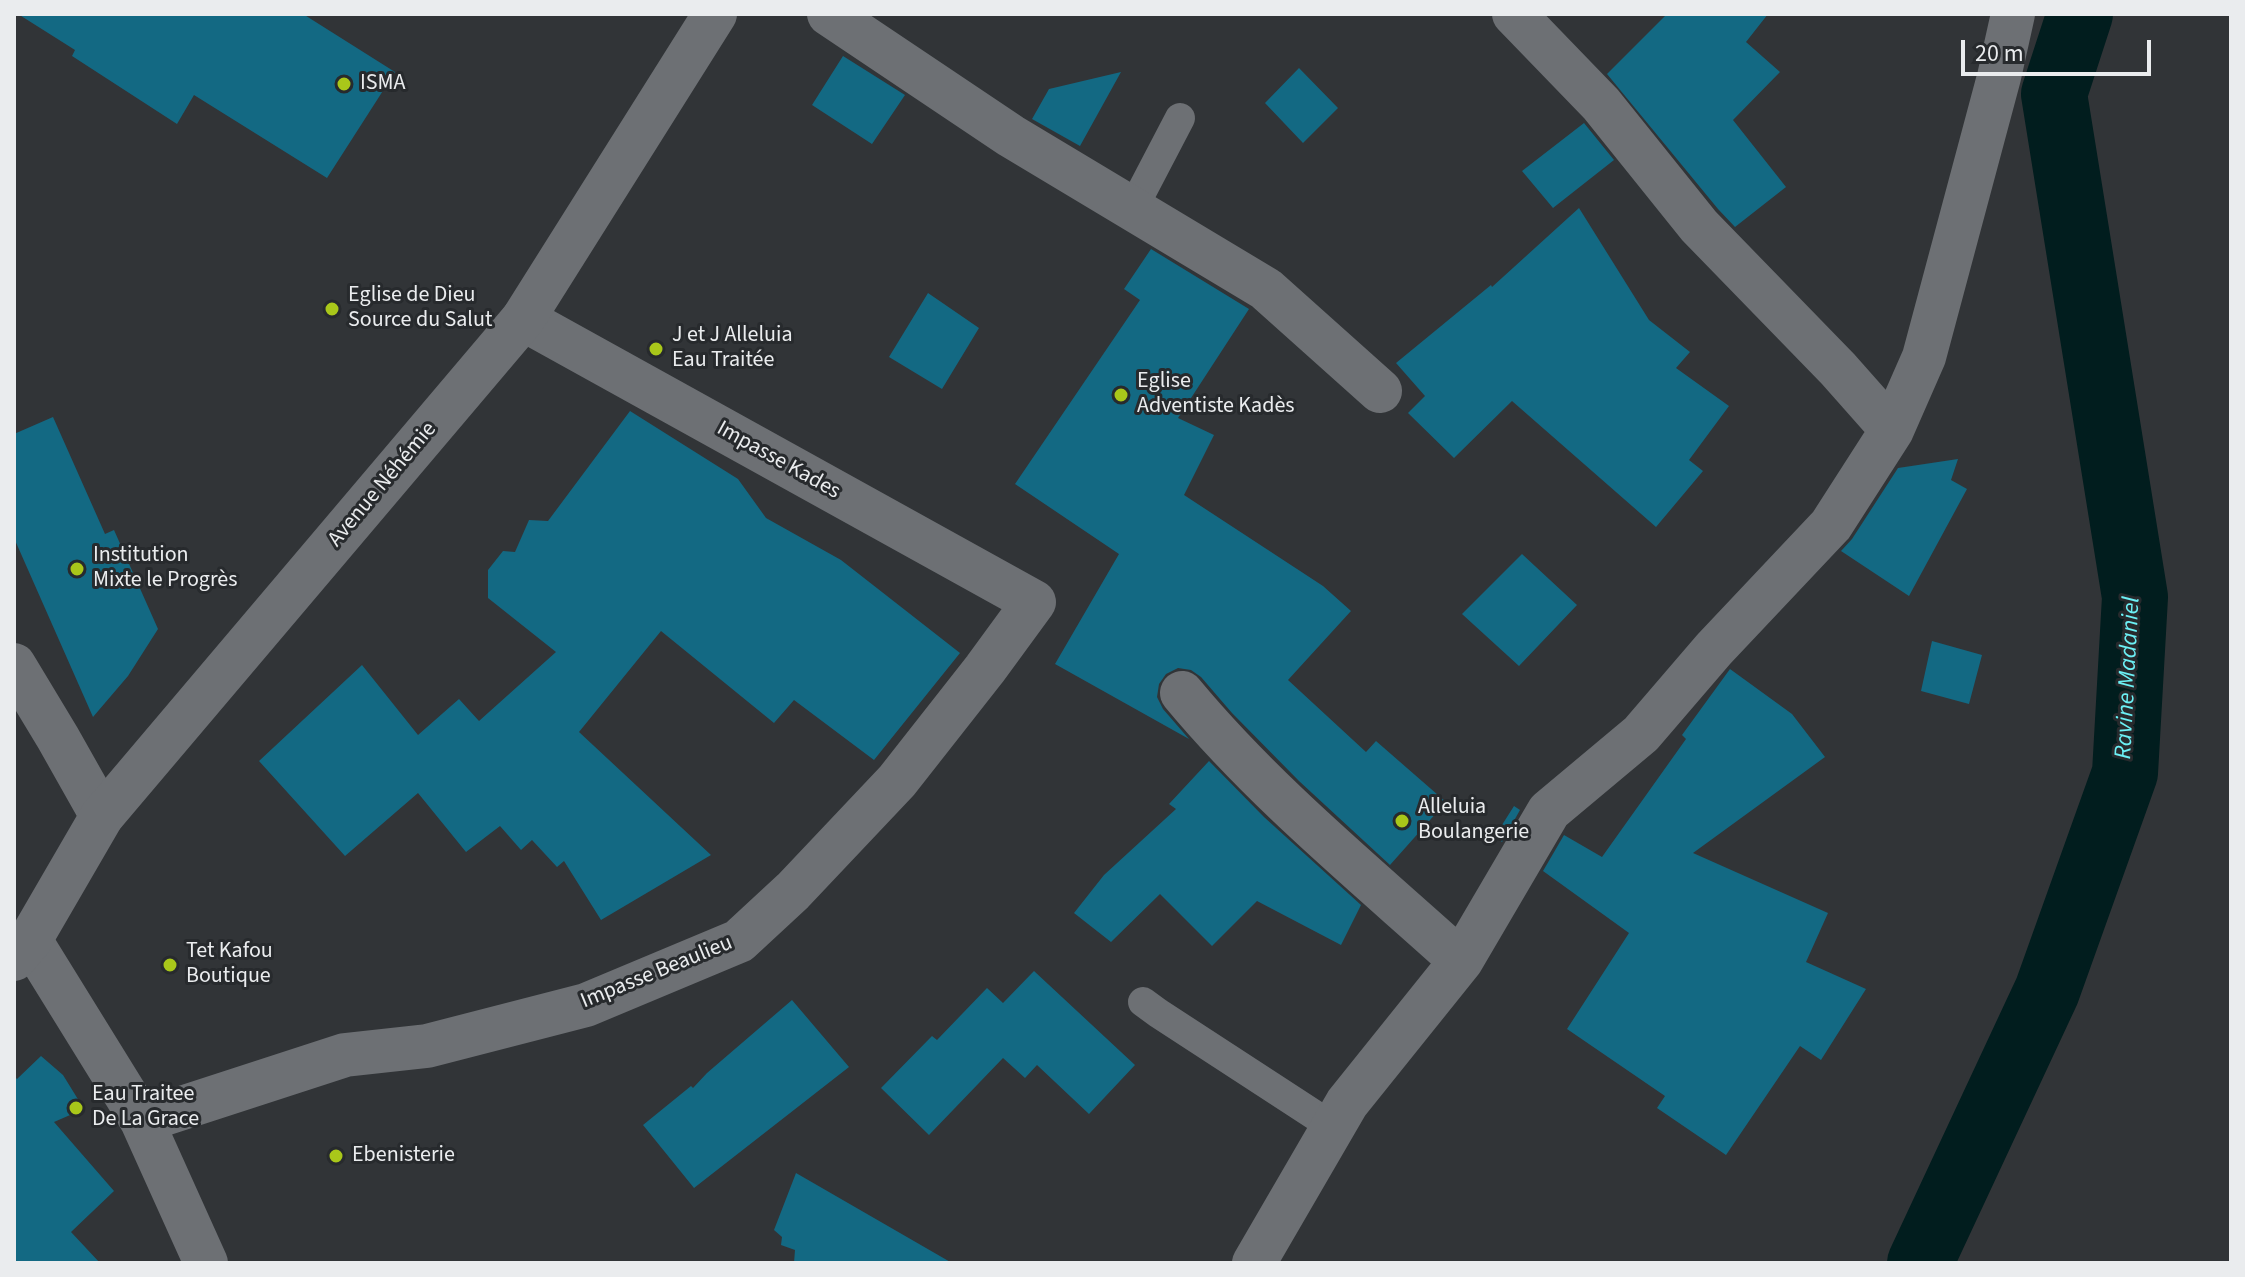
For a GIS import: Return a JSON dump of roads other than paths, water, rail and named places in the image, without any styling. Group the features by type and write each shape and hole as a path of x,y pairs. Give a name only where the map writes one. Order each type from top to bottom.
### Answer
{"street":[{"name":"Avenue Néhémie","path":"22,949 102,816 523,319 715,14"},
{"path":"829,14 1011,136 1266,289 1380,391"},
{"path":"1514,14 1601,104 1699,226 1838,369 1892,430"},
{"path":"1254,1263 1347,1103 1461,961 1549,811 1641,734 1714,649 1831,525 1892,430 1924,357 2013,14"},
{"name":"Impasse Kades","path":"523,319 1034,602"},
{"name":"Impasse Beaulieu","path":"142,1121 345,1055 427,1046 586,1005 739,941 793,891 897,781 1034,602"},
{"path":"14,665 102,816"},
{"path":"1182,693 1263,782 1461,961"},
{"path":"22,949 142,1121 206,1263"}],"lane":[{"path":"1133,208 1180,118"},
{"path":"1143,1002 1333,1127"}],"waterway":[{"name":"Ravine Madaniel","path":"1920,1263 2047,991 2125,773 2135,597 2054,94 2080,14"}],"place":[{"name":"ISMA","path":"344,84"},
{"name":"Eglise de Dieu Source du Salut","path":"332,309"},
{"name":"J et J Alleluia Eau Traitée","path":"656,349"},
{"name":"Eglise Adventiste Kadès","path":"1121,395"},
{"name":"Institution Mixte le Progrès","path":"77,569"},
{"name":"Alleluia Boulangerie","path":"1402,821"},
{"name":"Tet Kafou Boutique","path":"170,965"},
{"name":"Eau Traitee De La Grace","path":"76,1108"},
{"name":"Ebenisterie","path":"336,1156"}]}
